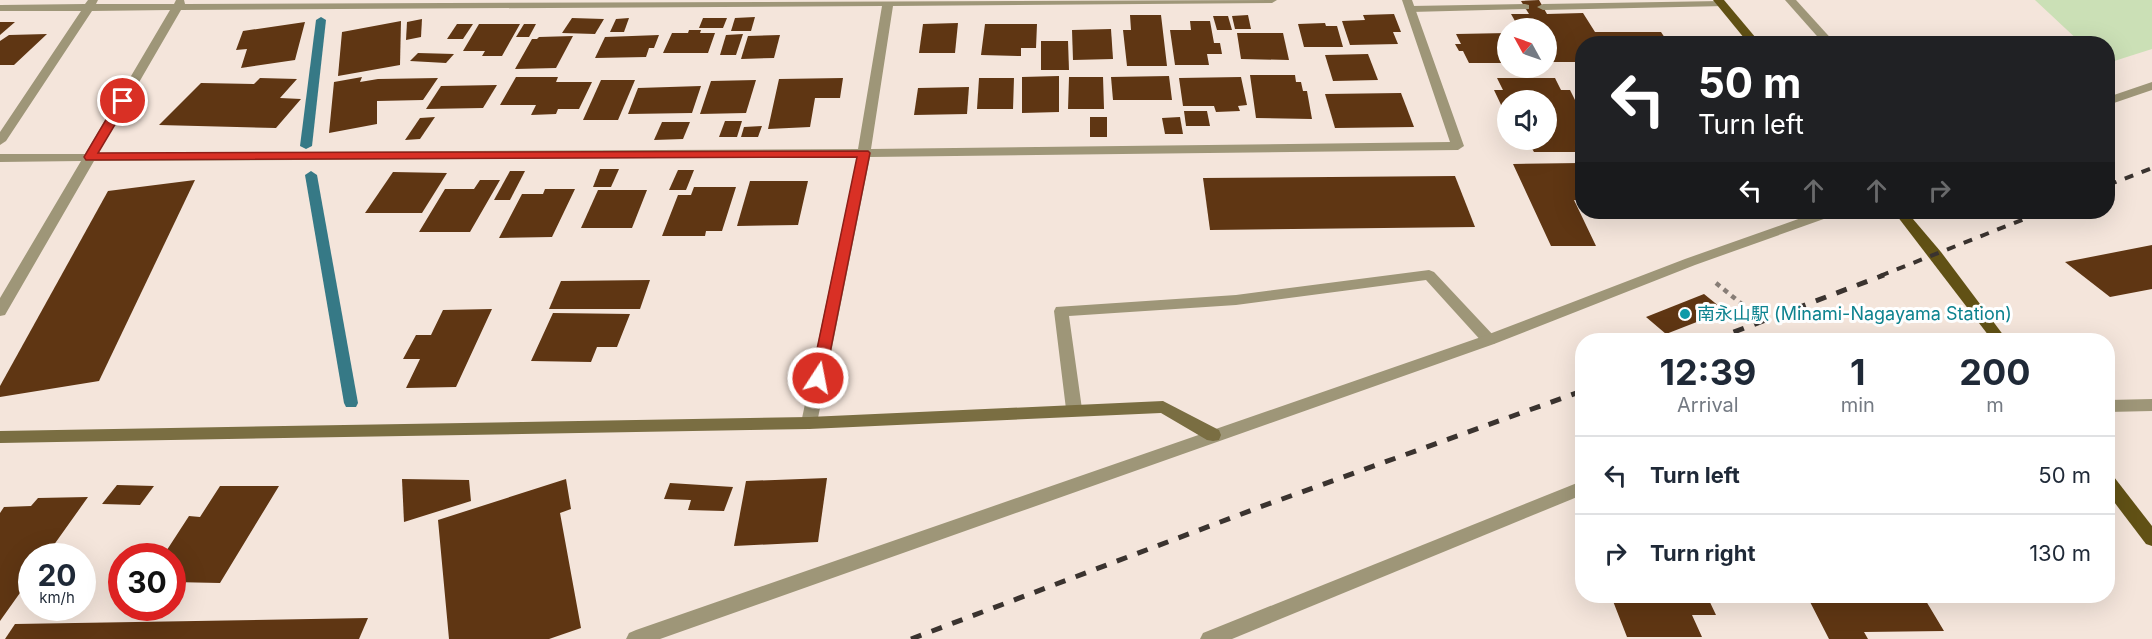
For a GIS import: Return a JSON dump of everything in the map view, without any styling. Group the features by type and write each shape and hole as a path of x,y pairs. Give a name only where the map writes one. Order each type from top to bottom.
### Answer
{"main road":[{"path":"1720,2 1749,36"},
{"path":"1906,219 1995,333"},
{"path":"2115,491 2152,539"}],"street":[{"path":"0,8 91,4 1272,0"},
{"path":"1790,0 1824,36"},
{"path":"809,423 864,153 888,1"},
{"path":"1542,7 1720,2"},
{"path":"0,141 91,4"},
{"path":"0,311 179,4"},
{"path":"0,158 864,153 1458,146 1409,5 1525,7"},
{"path":"2115,99 2152,86"},
{"path":"636,639 1489,340 1690,262 1810,219"},
{"path":"1074,409 1061,311 1236,300 1429,275 1489,340"},
{"path":"2115,406 2152,405"},
{"path":"0,437 809,423 1074,409 1162,407 1213,435"},
{"path":"1210,639 1575,491"}],"green space":[{"path":"2035,0 2152,0 2152,49 2115,61 2115,36 2074,36"}],"building":[{"path":"1539,0 1547,14 1583,13 1595,32 1661,32 1664,36 1575,36 1575,62 1557,62 1557,18 1513,18 1511,14 1529,14 1521,1"},
{"path":"1394,14 1401,32 1393,32 1398,44 1350,45 1342,21 1365,20 1363,15"},
{"path":"1130,15 1161,15 1167,66 1127,66 1123,30 1131,30"},
{"path":"1248,15 1251,29 1235,29 1232,16"},
{"path":"1213,16 1228,16 1232,30 1217,30"},
{"path":"755,17 751,31 731,31 735,18"},
{"path":"572,18 604,19 595,34 562,33"},
{"path":"629,18 624,32 610,32 616,19"},
{"path":"703,18 727,18 723,28 699,28"},
{"path":"422,19 421,37 406,40 407,22"},
{"path":"401,21 400,65 338,76 342,32"},
{"path":"1190,21 1210,21 1214,43 1220,43 1222,54 1207,54 1209,65 1175,65 1170,30 1191,30"},
{"path":"0,22 15,22 0,35"},
{"path":"305,22 295,60 241,68 247,49 236,50 243,31"},
{"path":"958,23 955,53 919,53 923,24"},
{"path":"1325,23 1326,26 1337,26 1343,47 1304,47 1298,24"},
{"path":"457,24 473,24 463,39 447,39"},
{"path":"479,24 520,24 502,56 482,56 485,51 463,51"},
{"path":"524,24 536,24 529,37 516,37"},
{"path":"985,24 1037,24 1036,48 1021,48 1021,56 981,55"},
{"path":"1111,29 1113,59 1073,60 1072,30"},
{"path":"689,30 715,33 708,53 663,53 672,33 688,33"},
{"path":"1237,33 1283,33 1289,60 1241,59"},
{"path":"1497,33 1497,63 1469,63 1463,51 1459,51 1455,44 1461,44 1456,34"},
{"path":"47,34 14,65 0,65 0,41 9,35"},
{"path":"743,34 736,55 720,55 726,35"},
{"path":"659,35 654,48 649,48 646,57 595,58 605,37"},
{"path":"780,35 774,58 741,59 748,36"},
{"path":"573,36 556,68 515,69 532,39"},
{"path":"1041,41 1068,41 1069,70 1041,70"},
{"path":"418,53 454,54 446,63 410,61"},
{"path":"1368,54 1378,80 1333,81 1325,55"},
{"path":"1250,75 1295,75 1296,82 1301,82 1303,91 1307,91 1312,119 1256,118"},
{"path":"1059,76 1059,112 1022,113 1022,77"},
{"path":"1169,76 1172,100 1113,100 1111,77"},
{"path":"362,77 360,82 378,79 438,78 423,100 377,101 377,124 329,133 334,82"},
{"path":"516,77 558,77 556,82 592,82 579,109 558,109 556,114 531,115 536,105 500,105"},
{"path":"1069,77 1103,77 1104,109 1068,109"},
{"path":"1241,77 1247,105 1238,106 1240,111 1216,112 1214,106 1183,106 1179,78"},
{"path":"260,78 297,79 280,98 301,99 276,128 159,125 201,83 254,84"},
{"path":"843,78 840,98 815,98 810,127 768,129 779,79"},
{"path":"979,78 1014,78 1013,109 977,109"},
{"path":"1497,78 1555,78 1561,90 1570,90 1575,100 1575,152 1534,152 1533,150 1557,150 1557,90 1503,90"},
{"path":"601,80 635,80 618,120 583,120"},
{"path":"756,80 746,113 700,114 711,81"},
{"path":"497,85 483,108 426,109 441,86"},
{"path":"701,86 692,113 628,114 638,88"},
{"path":"969,87 967,114 914,115 918,88"},
{"path":"1401,93 1414,127 1335,128 1325,94"},
{"path":"1184,111 1207,111 1210,126 1186,126"},
{"path":"435,117 420,139 405,140 420,118"},
{"path":"1090,117 1107,117 1107,137 1090,137"},
{"path":"1180,117 1183,134 1165,134 1162,118"},
{"path":"725,121 742,121 737,137 719,137"},
{"path":"662,122 690,122 683,139 654,140"},
{"path":"762,126 758,137 741,137 744,127"},
{"path":"1575,163 1575,219 1583,219 1596,246 1551,246 1513,164"},
{"path":"600,169 619,169 611,187 593,187"},
{"path":"678,170 694,170 686,190 669,190"},
{"path":"510,171 525,171 510,200 494,200"},
{"path":"393,172 447,173 422,213 365,213"},
{"path":"1455,176 1475,227 1210,230 1203,178"},
{"path":"195,180 99,381 0,397 0,386 108,191"},
{"path":"480,180 500,180 470,232 419,232 445,189 474,189"},
{"path":"750,181 808,181 798,225 737,226"},
{"path":"694,187 736,187 722,231 706,231 705,236 662,236 678,195 691,195"},
{"path":"545,189 575,189 552,237 499,238 522,194 543,194"},
{"path":"598,190 647,190 632,228 581,228"},
{"path":"2152,245 2152,289 2110,297 2065,262"},
{"path":"650,280 640,309 549,309 561,281"},
{"name":"南永山駅 (Minami-Nagayama Station)","path":"1704,294 1725,311 1669,333 1665,333 1646,317"},
{"path":"492,309 456,387 406,388 420,359 403,359 416,335 431,335 443,310"},
{"path":"553,313 630,314 617,347 597,347 591,362 531,361"},
{"path":"827,478 818,542 734,546 746,481"},
{"path":"402,479 469,480 471,501 404,522"},
{"path":"566,479 571,509 560,513 581,628 549,639 449,639 438,520"},
{"path":"670,483 733,487 724,511 688,510 691,500 664,499"},
{"path":"117,485 154,486 140,505 102,504"},
{"path":"220,486 279,486 220,583 186,582 186,543 171,543 189,516 200,517"},
{"path":"88,497 55,543 18,543 18,596 0,621 0,513 4,507 31,506 38,498"},
{"path":"1614,603 1710,603 1716,615 1692,615 1702,637 1627,637"},
{"path":"1811,603 1927,603 1944,631 1864,632 1868,639 1829,639"},
{"path":"368,618 359,639 5,639 15,624"}],"waterway":[{"path":"306,146 321,20"},
{"path":"311,175 351,403"}],"railway":[{"path":"2115,182 2152,168"},
{"path":"1880,276 2024,219"},
{"path":"1731,333 1884,275"},
{"path":"911,639 1260,507 1575,394"}],"place":[{"name":"南永山駅 (Minami-Nagayama Station)","path":"1685,314"}],"route":[{"path":"123,101 90,157 864,153 818,378"}]}
